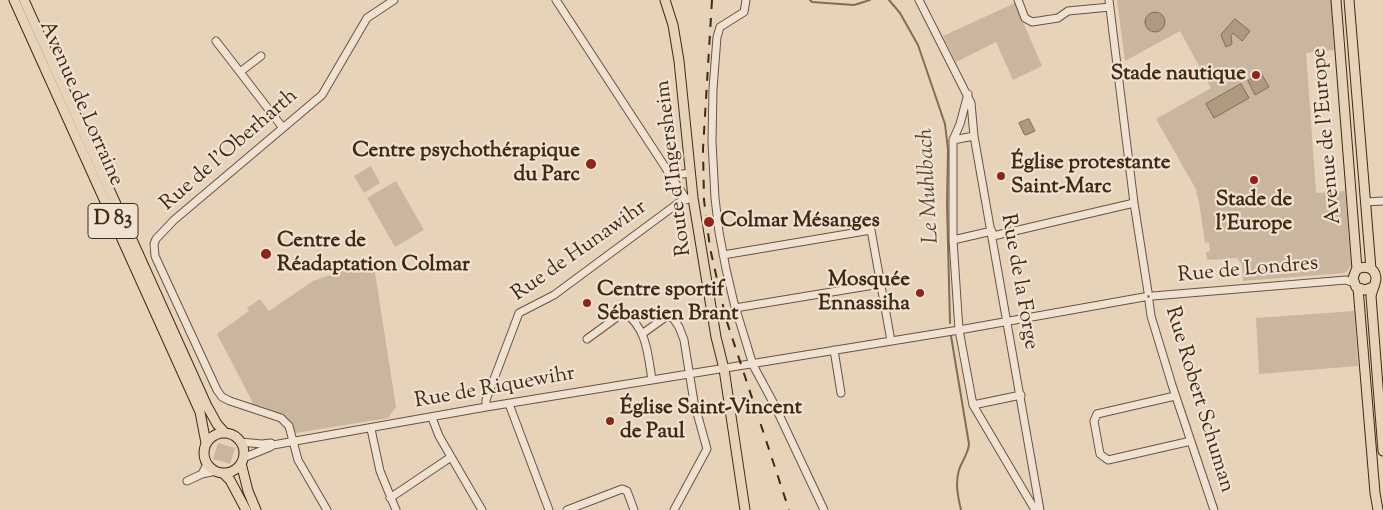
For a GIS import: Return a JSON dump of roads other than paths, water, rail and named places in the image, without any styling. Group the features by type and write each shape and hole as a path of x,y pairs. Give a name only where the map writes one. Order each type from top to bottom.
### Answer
{"main road":[{"name":"Avenue de Lorraine","path":"14,0 200,412 206,443 204,454 207,464"},
{"name":"Avenue de Lorraine","path":"24,0 206,406 225,433 231,434 240,442"},
{"name":"Route d'Ingersheim","path":"665,0 673,25 680,61 690,173 689,198 716,338 724,369 745,510"},
{"name":"Avenue de l'Europe","path":"1336,0 1354,279 1378,510"},
{"name":"Avenue de l'Europe","path":"1349,0 1371,269"},
{"path":"1377,281 1369,290 1354,279 1363,267 1371,269 1377,281 1371,296 1381,405 1383,451"},
{"path":"206,443 214,435 225,433"},
{"path":"240,442 244,452 242,460 248,491 256,510"},
{"path":"219,472 231,471 242,460"},
{"path":"207,464 230,480 246,510"}],"street":[{"name":"Rue de l'Oberharth","path":"294,441 289,426 282,418 230,401 222,397 217,390 155,256 156,239 174,220 322,95 366,18 394,0"},
{"path":"556,0 668,172 689,198"},
{"path":"746,0 744,12 720,28 717,37 712,116 713,162 715,198 723,255 735,308 753,364 824,510"},
{"name":"Rue de la Forge","path":"919,0 971,102 974,136 1040,510"},
{"path":"1018,0 1025,18 1032,22 1058,18 1068,11 1110,3"},
{"name":"Rue Robert Schuman","path":"1110,3 1134,203 1151,316 1175,396 1214,510"},
{"path":"216,41 283,128"},
{"path":"240,72 261,56"},
{"path":"968,94 960,124 953,140 953,240 959,330 973,405 1035,510"},
{"path":"953,140 974,136"},
{"path":"668,172 675,175 690,173"},
{"name":"Rue de Hunawihr","path":"486,408 486,400 519,313 554,295 689,198"},
{"path":"1365,202 1383,201"},
{"path":"953,240 992,234 1134,203"},
{"path":"723,255 871,230 891,341"},
{"name":"Rue de Londres","path":"891,341 1148,297 1354,279"},
{"path":"735,308 880,284"},
{"path":"587,339 624,312 630,317 645,338 652,380"},
{"path":"642,334 667,316 673,318 680,327 697,415 707,449 674,510"},
{"name":"Rue de Riquewihr","path":"240,442 273,444 294,441 891,341"},
{"path":"834,350 841,393"},
{"path":"1365,372 1369,378 1371,400 1374,404 1381,405"},
{"path":"973,405 1021,395"},
{"path":"1175,396 1097,414 1094,421 1100,454 1108,460 1191,441"},
{"path":"509,404 549,510"},
{"path":"432,418 439,436 482,510"},
{"path":"371,429 380,471 396,510"},
{"path":"294,441 298,460 327,510"},
{"name":"Rue de Riquewihr","path":"242,460 273,444"},
{"path":"390,498 451,457"},
{"path":"202,474 207,464"},
{"path":"187,481 202,474 219,472"},
{"path":"1019,481 1034,476"},
{"path":"568,510 622,489 627,491 634,510"}],"waterway":[{"name":"Le Muhlbach","path":"810,0 812,2 854,5 870,0"},
{"name":"Le Muhlbach","path":"889,0 900,13 918,45 945,124 948,150 947,204 950,323"},
{"name":"Le Muhlbach","path":"951,336 969,444 957,480 961,510"}],"railway":[{"path":"712,0 703,149 704,200 710,248 726,319 789,510"}],"place":[{"name":"Stade nautique","path":"1256,75"},
{"name":"Centre psychothérapique du Parc","path":"591,164"},
{"name":"Église protestante Saint-Marc","path":"1001,176"},
{"name":"Stade de l'Europe","path":"1254,180"},
{"name":"Colmar Mésanges","path":"709,222"},
{"name":"Centre de Réadaptation Colmar","path":"266,254"},
{"name":"Mosquée Ennassiha","path":"920,293"},
{"name":"Centre sportif Sébastien Brant","path":"587,303"},
{"name":"Église Saint-Vincent de Paul","path":"610,421"}]}
